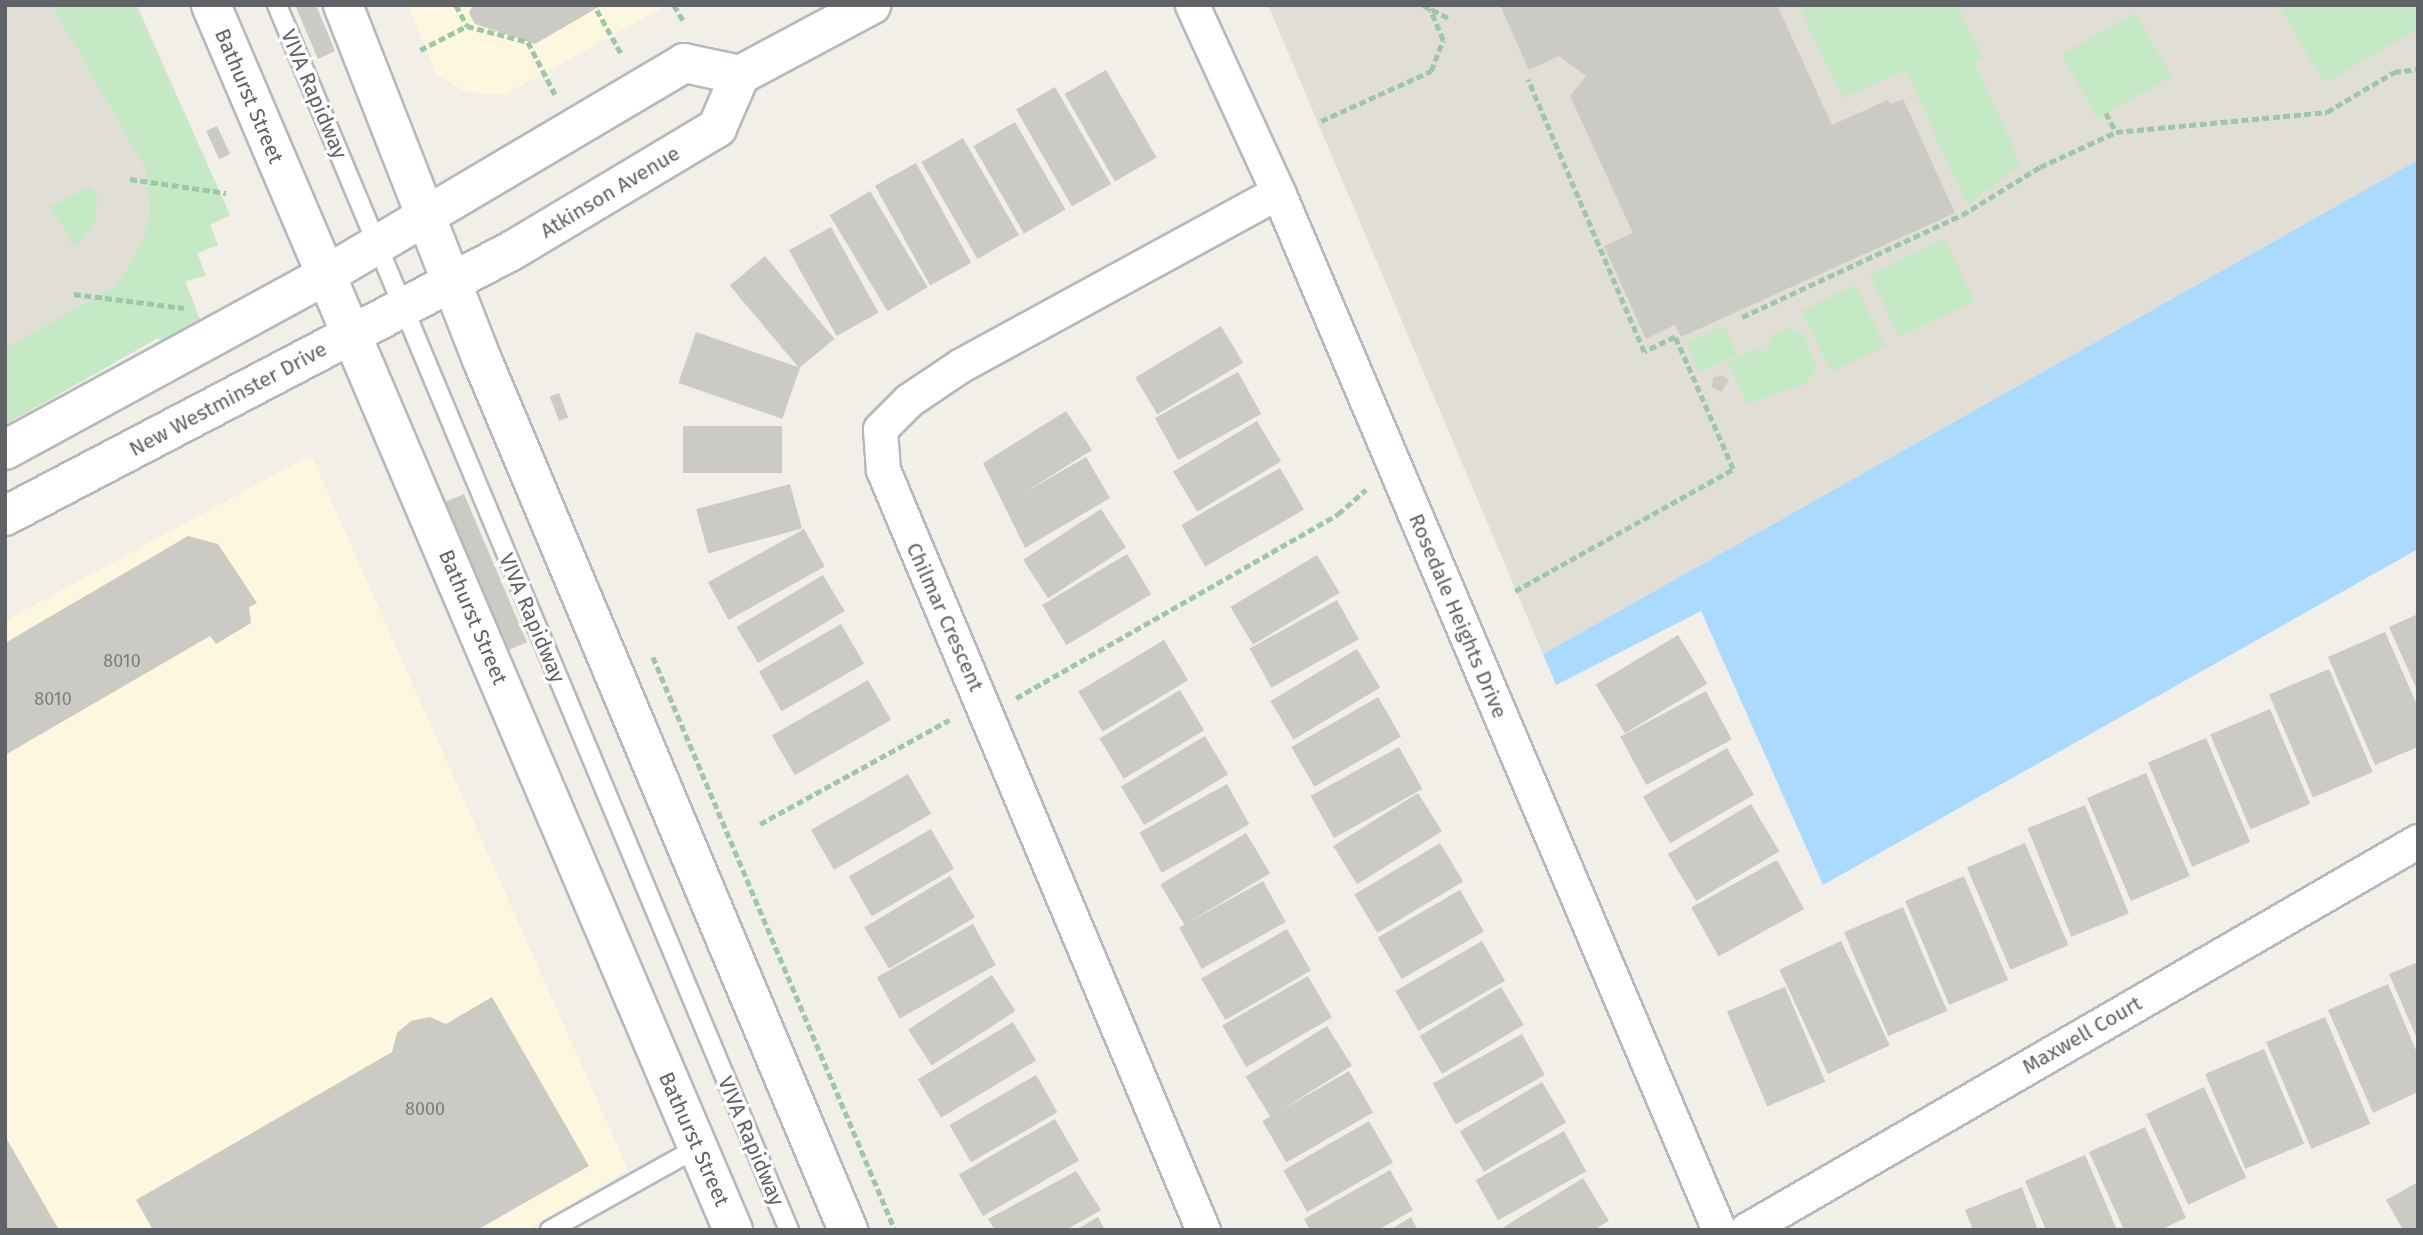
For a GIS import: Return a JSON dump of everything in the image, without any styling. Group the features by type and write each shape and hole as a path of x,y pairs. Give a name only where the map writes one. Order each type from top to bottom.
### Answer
{"main road":[{"name":"Bathurst Street","path":"211,5 733,1230"},
{"path":"343,5 451,282 848,1230"},
{"path":"5,450 326,275 684,63 740,75 871,5"},
{"name":"Atkinson Avenue","path":"451,282 717,128 740,75"},
{"name":"New Westminster Drive","path":"5,516 451,282"}],"street":[{"name":"Rosedale Heights Drive","path":"1192,5 1278,192 1719,1230"},
{"name":"Chilmar Crescent","path":"1203,1230 883,470 880,429 909,400 961,365 1278,192"},
{"name":"Maxwell Court","path":"1746,1230 2418,841"}],"lane":[{"name":"VIVA Rapidway","path":"277,5 402,310 789,1230"},
{"path":"550,1230 697,1147"}],"path":[{"path":"456,5 467,26"},
{"path":"674,5 685,23"},
{"path":"1423,5 1449,18"},
{"path":"597,9 625,61"},
{"path":"1321,121 1431,71 1443,40 1430,9"},
{"path":"420,50 467,26 528,42 558,98"},
{"path":"1742,317 1962,215 2040,167 2116,132 2327,112 2394,72 2418,69"},
{"path":"1515,591 1733,469 1675,337 1644,352 1528,80"},
{"path":"2106,113 2116,132"},
{"path":"130,178 226,193"},
{"path":"74,293 184,308"},
{"path":"1011,701 1338,514 1367,490"},
{"path":"647,643 895,1230"},
{"path":"760,824 955,716"}],"shaded area":[{"path":"5,5 137,5 230,215 210,225 218,245 197,253 206,276 185,281 188,293 5,402"},
{"path":"408,5 668,5 504,95 466,92 437,75"},
{"path":"1268,5 2418,5 2418,160 1543,654"},
{"path":"311,455 628,1170 526,1230 5,1230 5,621"}],"green space":[{"path":"52,5 135,5 230,215 210,225 218,245 197,253 206,276 185,281 201,322 163,344 158,338 5,425 5,349 116,286 144,240 151,210 146,170"},
{"path":"1799,5 1957,5 1982,57 1974,61 2021,165 1967,205 1906,70 1842,98"},
{"path":"2278,5 2418,5 2418,29 2324,83"},
{"path":"2136,13 2171,77 2097,118 2062,54"},
{"path":"91,186 97,198 95,223 75,248 50,207"},
{"path":"1945,239 1974,302 1899,337 1870,274"},
{"path":"1855,285 1885,346 1831,372 1801,311"},
{"path":"1724,326 1737,355 1700,372 1687,343"},
{"path":"1790,328 1804,335 1817,368 1807,383 1746,404 1728,362 1758,348 1766,353 1773,334"}],"water":[{"path":"2418,160 2418,549 1823,885 1701,611 1556,685 1543,654"}],"building":[{"path":"295,5 316,5 335,51 318,59"},
{"path":"473,5 602,5 535,44 475,24 469,13"},
{"path":"1500,5 1777,5 1832,125 1888,100 1891,104 1903,99 1955,213 1681,337 1675,325 1646,339 1604,246 1633,233 1570,96 1586,76 1559,56 1529,70"},
{"path":"1106,70 1156,157 1115,181 1064,94"},
{"path":"1055,87 1111,184 1072,206 1016,110"},
{"path":"1015,122 1066,209 1024,233 973,146"},
{"path":"217,126 230,154 219,159 206,131"},
{"path":"963,138 1019,235 977,259 921,162"},
{"path":"916,163 971,263 930,285 875,186"},
{"path":"870,191 928,287 887,311 830,215"},
{"path":"831,227 879,313 837,336 789,250"},
{"path":"765,256 834,339 799,368 730,286"},
{"path":"1221,326 1243,363 1157,414 1135,378"},
{"path":"696,332 800,368 782,419 678,383"},
{"path":"1238,372 1261,414 1178,460 1155,418"},
{"path":"1721,375 1729,380 1721,392 1712,387 1713,378"},
{"path":"559,393 568,417 559,421 550,397"},
{"path":"1066,411 1092,450 1024,493 1086,457 1110,498 1025,548 983,463"},
{"path":"1257,421 1281,461 1197,512 1173,471"},
{"path":"683,426 782,426 782,473 683,473"},
{"path":"1280,468 1304,510 1205,567 1181,525"},
{"path":"790,484 802,528 708,554 696,509"},
{"path":"464,494 527,642 507,651 444,503"},
{"path":"1101,509 1126,548 1048,598 1023,560"},
{"path":"804,529 825,567 729,620 708,582"},
{"path":"188,536 218,544 257,603 249,607 251,623 216,644 210,636 5,755 5,643"},
{"path":"1127,554 1151,594 1066,645 1042,605"},
{"path":"1317,555 1340,593 1253,645 1230,607"},
{"path":"823,575 845,611 758,663 736,627"},
{"path":"1337,600 1359,639 1271,688 1250,648"},
{"path":"2418,614 2418,692 2389,627"},
{"path":"841,624 864,664 782,711 759,672"},
{"path":"2385,632 2418,707 2418,747 2375,765 2328,657"},
{"path":"1678,635 1707,684 1625,733 1596,684"},
{"path":"1164,640 1188,680 1102,732 1078,692"},
{"path":"1357,649 1380,688 1294,740 1270,701"},
{"path":"2329,669 2373,772 2313,797 2269,694"},
{"path":"868,680 891,720 795,775 772,736"},
{"path":"1180,690 1204,730 1124,779 1099,738"},
{"path":"1706,691 1732,740 1646,785 1620,737"},
{"path":"1378,697 1401,737 1314,787 1291,747"},
{"path":"2270,709 2310,804 2250,829 2210,734"},
{"path":"1205,736 1228,775 1144,825 1121,786"},
{"path":"2206,738 2250,842 2192,867 2148,763"},
{"path":"1399,747 1422,789 1334,838 1311,796"},
{"path":"1727,748 1754,795 1670,843 1643,796"},
{"path":"2146,773 2190,876 2131,901 2087,798"},
{"path":"908,774 931,814 834,870 811,830"},
{"path":"1227,784 1249,824 1162,873 1140,832"},
{"path":"1418,793 1442,831 1357,884 1333,846"},
{"path":"1751,804 1779,851 1696,901 1668,854"},
{"path":"2085,805 2129,913 2071,937 2028,828"},
{"path":"931,829 954,869 872,916 849,876"},
{"path":"1246,833 1270,873 1184,925 1160,885"},
{"path":"1440,843 1463,882 1377,933 1354,895"},
{"path":"2025,843 2068,945 2010,970 1967,868"},
{"path":"1777,860 1804,909 1718,956 1691,908"},
{"path":"950,876 975,917 889,969 864,928"},
{"path":"1964,876 2008,980 1949,1005 1905,901"},
{"path":"1263,881 1286,922 1202,969 1179,928"},
{"path":"1460,890 1484,932 1402,979 1378,938"},
{"path":"1903,907 1947,1011 1888,1036 1844,932"},
{"path":"973,924 996,965 900,1018 877,977"},
{"path":"1287,929 1311,971 1225,1020 1201,979"},
{"path":"1482,941 1505,981 1418,1031 1395,991"},
{"path":"1841,941 1890,1045 1828,1074 1779,970"},
{"path":"2418,962 2418,1041 2389,974"},
{"path":"992,975 1015,1011 932,1066 908,1029"},
{"path":"1308,976 1332,1018 1246,1067 1222,1026"},
{"path":"2388,984 2418,1055 2418,1092 2373,1113 2328,1010"},
{"path":"1501,987 1524,1025 1442,1074 1420,1036"},
{"path":"1785,987 1825,1082 1767,1106 1727,1012"},
{"path":"492,997 589,1166 477,1230 153,1230 136,1200 392,1052 397,1033 411,1021 430,1017 446,1024"},
{"path":"2325,1017 2370,1124 2311,1149 2266,1042"},
{"path":"1013,1022 1036,1061 941,1118 918,1079"},
{"path":"1327,1026 1352,1066 1270,1117 1246,1077"},
{"path":"1522,1034 1545,1075 1456,1125 1433,1083"},
{"path":"2264,1049 2304,1144 2245,1169 2205,1074"},
{"path":"1349,1071 1373,1113 1286,1163 1262,1121"},
{"path":"1036,1075 1058,1112 971,1162 949,1125"},
{"path":"1542,1082 1566,1122 1484,1172 1460,1131"},
{"path":"2204,1087 2246,1178 2188,1205 2146,1114"},
{"path":"1055,1119 1079,1161 983,1216 959,1174"},
{"path":"1369,1121 1393,1163 1307,1212 1283,1170"},
{"path":"2145,1127 2186,1218 2160,1230 2124,1230 2089,1152"},
{"path":"1564,1131 1586,1171 1498,1220 1476,1180"},
{"path":"5,1136 59,1230 5,1230"},
{"path":"2085,1155 2117,1230 2046,1230 2025,1181"},
{"path":"1390,1170 1413,1210 1378,1230 1310,1230 1304,1219"},
{"path":"1076,1171 1101,1210 1066,1230 995,1230 988,1219"},
{"path":"1583,1178 1609,1221 1593,1230 1499,1230"},
{"path":"2418,1182 2418,1230 2403,1230 2386,1200"},
{"path":"2022,1187 2038,1230 1973,1230 1965,1210"},
{"path":"1098,1217 1105,1230 1076,1230"},
{"path":"1411,1217 1418,1230 1390,1230"}]}
